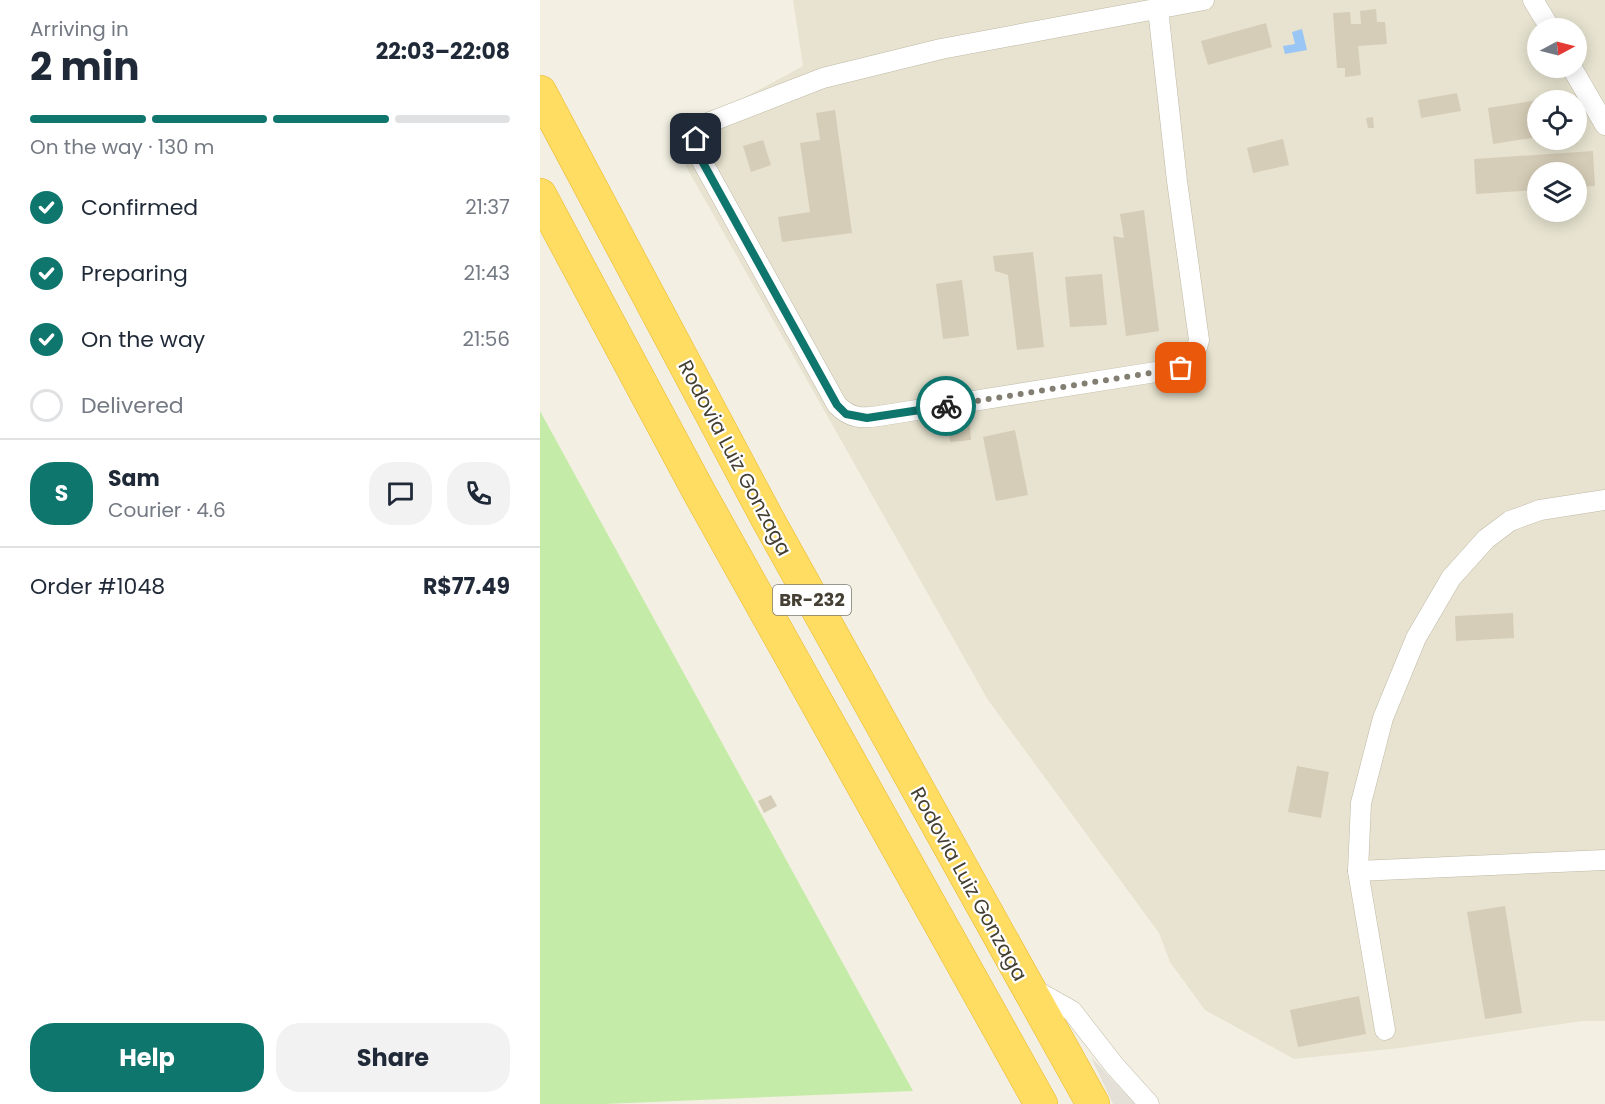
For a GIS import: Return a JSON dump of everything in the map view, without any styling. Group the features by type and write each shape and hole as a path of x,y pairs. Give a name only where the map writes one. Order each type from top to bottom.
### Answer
{"highway":[{"name":"Rodovia Luiz Gonzaga","path":"540,92 767,519 1093,1104"},
{"name":"BR-232","path":"540,195 699,492 1041,1104"}],"street":[{"path":"1158,9 1177,181 1199,340 1193,361 1181,368 879,416 855,417 846,414 837,405 697,152 696,139 699,130 705,124 823,78 940,49 1204,0"},
{"path":"1533,0 1544,18"},
{"path":"1578,78 1605,125"},
{"path":"1385,1030 1358,871 1361,803 1383,718 1416,638 1451,578 1486,539 1509,521 1540,510 1605,500"},
{"path":"1358,871 1605,860"},
{"path":"1025,985 1072,1011 1113,1065 1149,1104"}],"shaded area":[{"path":"793,0 1605,0 1605,1021 1582,1021 1400,1048 1294,1059 1205,1010 1170,962 1159,933 988,700 670,138 803,66"},
{"path":"1091,1057 1133,1102 1135,1104 1113,1104"}],"green space":[{"path":"540,411 913,1091 605,1104 540,1104"}],"water":[{"path":"1302,29 1307,50 1285,54 1283,46 1295,44 1292,32"}],"building":[{"path":"1376,9 1377,22 1385,22 1387,44 1358,46 1361,75 1345,77 1345,68 1337,68 1333,13 1350,12 1351,24 1361,24 1360,11"},
{"path":"1266,23 1272,47 1208,65 1201,41"},
{"path":"1457,93 1461,111 1421,118 1418,100"},
{"path":"1527,102 1527,139 1493,144 1488,108"},
{"path":"835,110 852,233 782,242 778,217 810,212 800,143 820,140 816,113"},
{"path":"1373,117 1374,128 1368,128 1366,118"},
{"path":"1283,139 1289,165 1253,173 1247,148"},
{"path":"763,140 771,165 751,172 743,146"},
{"path":"1593,151 1595,186 1587,186 1587,162 1527,162 1527,191 1476,194 1474,159"},
{"path":"1144,210 1159,331 1126,336 1113,236 1124,238 1120,214"},
{"path":"1033,252 1044,347 1017,350 1008,275 995,271 993,256"},
{"path":"1102,274 1107,325 1070,327 1065,277"},
{"path":"962,280 969,336 943,339 936,284"},
{"path":"969,418 971,440 950,442 948,420"},
{"path":"1015,430 1028,495 996,501 983,437"},
{"path":"1513,613 1514,638 1456,641 1455,616"},
{"path":"1297,766 1329,772 1321,818 1288,812"},
{"path":"771,795 777,806 764,813 758,801"},
{"path":"1505,906 1522,1013 1485,1019 1467,912"},
{"path":"1359,996 1366,1034 1298,1047 1290,1010"}],"way so far":[{"path":"946,406 1181,368"}],"route":[{"path":"696,139 697,152 837,405 846,414 867,418 946,406"}]}
